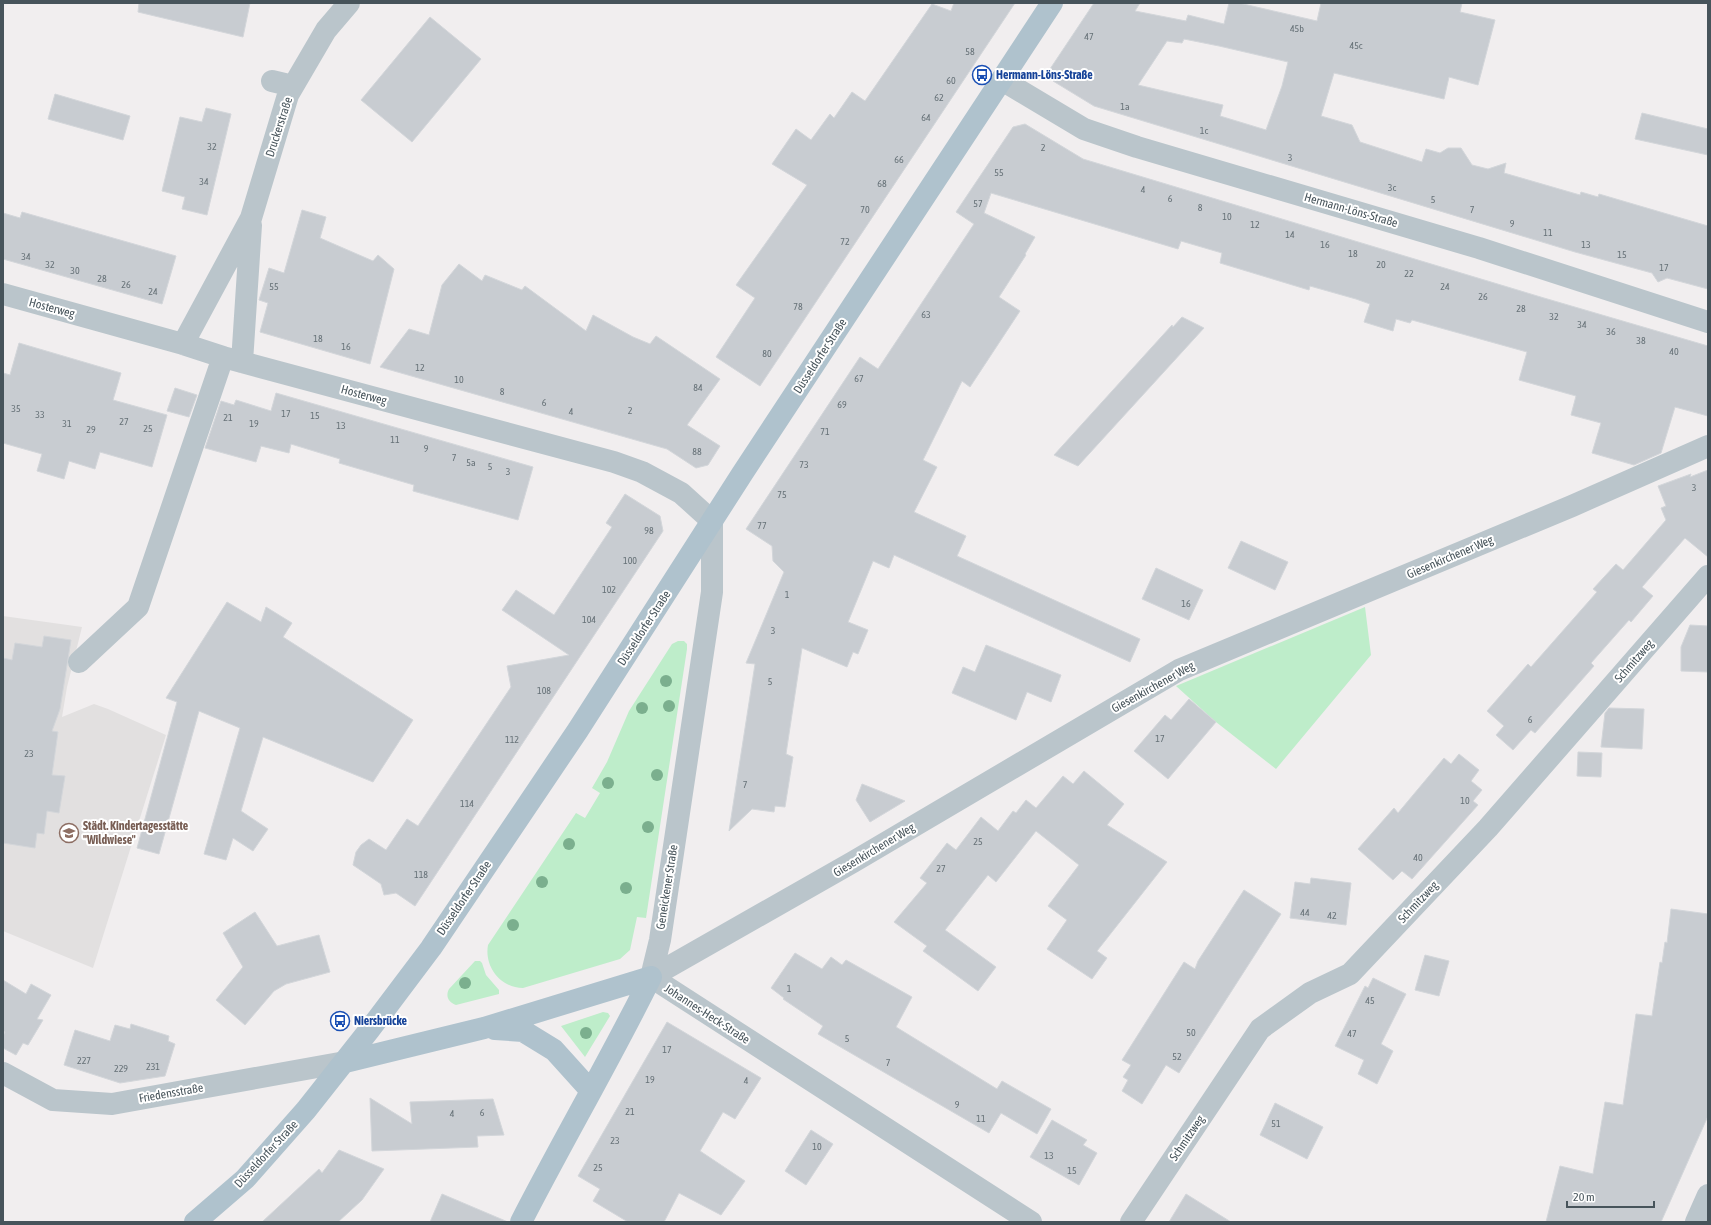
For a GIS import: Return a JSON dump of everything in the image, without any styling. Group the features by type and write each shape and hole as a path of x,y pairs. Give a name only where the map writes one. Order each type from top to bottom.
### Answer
{"main road":[{"name":"Düsseldorfer Straße","path":"195,1222 245,1179 306,1110 345,1062 416,968 578,730 712,521 1052,3"},
{"name":"Johannes-Heck-Straße","path":"345,1062 484,1028 651,977"},
{"name":"Geneickener Straße","path":"521,1222 555,1155 624,1033 651,977"},
{"path":"484,1028 523,1031 554,1050 591,1091"}],"street":[{"name":"Druckerstraße","path":"79,662 138,608 232,359 251,218 288,95 326,30 349,3"},
{"name":"Hermann-Löns-Straße","path":"1002,80 1084,129 1145,149 1479,248 1708,322"},
{"path":"272,81 293,86"},
{"name":"Druckerstraße","path":"183,344 251,218"},
{"name":"Hosterweg","path":"3,294 232,359 614,462 642,472 681,493 712,521"},
{"name":"Giesenkirchener Weg","path":"651,977 853,862 1179,670 1572,506 1708,446"},
{"name":"Geneickener Straße","path":"651,977 660,940 712,592 712,521"},
{"name":"Schmitzweg","path":"1131,1222 1260,1029 1310,993 1350,974 1488,828 1708,576"},
{"name":"Johannes-Heck-Straße","path":"651,977 1031,1222"},
{"name":"Friedensstraße","path":"3,1073 53,1100 112,1104 345,1062"},
{"path":"1696,1222 1708,1195"}],"shaded area":[{"name":"Städt. Kindertagesstätte \"Wildwiese\"","path":"3,616 82,627 67,687 62,717 94,704 166,735 93,968 3,931"}],"green space":[{"path":"1365,607 1371,655 1276,769 1216,722 1176,686"},
{"path":"678,641 684,641 687,644 687,649 646,918 637,917 630,950 620,959 523,988 508,984 496,975 492,968 487,953 488,945 576,813 585,818 600,793 592,788 607,762 629,711 672,644"},
{"path":"475,961 480,961 482,963 486,975 499,990 499,994 456,1005 448,999 447,994 449,989"},
{"path":"603,1012 608,1013 610,1016 585,1057 561,1026"}],"building":[{"path":"139,3 250,3 243,37 138,12"},
{"path":"954,3 1015,3 760,386 716,357 755,298 736,285 807,185 772,164 796,129 811,140 830,114 834,118 852,92 865,101 932,4 951,11"},
{"path":"1094,3 1140,3 1135,11 1186,21 1188,15 1224,24 1229,3 1239,3 1317,21 1321,3 1462,3 1460,12 1495,20 1478,85 1449,77 1444,99 1334,73 1321,116 1352,125 1360,142 1422,162 1426,149 1440,153 1448,148 1461,148 1472,165 1488,169 1506,163 1504,173 1580,195 1581,192 1598,197 1599,194 1708,226 1708,289 1667,278 1658,282 1652,273 1575,252 1094,106 1053,81 1050,69","holes":["1184,39 1288,62 1282,86 1266,130 1220,116 1223,105 1138,85 1167,41 1182,43"]},
{"path":"430,17 481,59 412,142 361,100"},
{"path":"55,94 130,116 123,140 48,119"},
{"path":"206,108 231,114 207,215 182,209 185,197 162,191 180,117 202,122"},
{"path":"1642,113 1708,129 1708,155 1635,139"},
{"path":"1025,124 1083,159 1708,346 1708,416 1675,407 1661,453 1634,465 1592,453 1601,423 1571,415 1576,396 1519,380 1527,352 1412,320 1410,323 1396,319 1393,331 1364,322 1370,304 1310,286 1309,290 1220,263 1222,253 1181,241 1178,249 991,193 984,213 1035,237 1025,254 1026,255 999,297 1020,311 970,387 962,381 923,460 937,467 914,512 966,536 957,556 1140,639 1130,662 894,555 889,568 873,561 848,622 868,630 858,654 853,652 847,667 802,648 786,754 793,757 785,807 775,806 774,812 752,809 729,831 755,664 746,663 784,572 773,561 772,546 746,529 860,357 878,369 974,224 956,212 1013,127"},
{"path":"302,210 326,217 320,238 373,261 378,255 394,269 370,364 260,332 268,303 259,300 269,268 284,273"},
{"path":"22,212 176,256 162,304 3,259 3,213 20,218"},
{"path":"459,264 482,281 485,275 522,290 525,286 586,331 593,315 633,337 650,344 656,336 720,379 687,425 720,446 708,465 696,468 667,449 380,367 409,329 429,335 442,285"},
{"path":"1182,317 1204,328 1078,466 1054,455 1172,325 1173,327"},
{"path":"19,343 121,373 113,400 167,415 152,467 100,452 95,469 69,461 64,479 37,471 42,454 3,443 3,373 10,375"},
{"path":"175,388 197,395 189,417 167,411"},
{"path":"276,393 533,467 518,520 413,491 414,485 339,463 340,459 291,444 289,453 261,446 256,462 205,448 221,401 234,405 236,400 271,411"},
{"path":"1708,470 1708,557 1685,538 1642,587 1653,596 1631,622 1629,620 1591,663 1594,666 1535,733 1531,730 1513,750 1496,735 1504,726 1487,711 1528,664 1531,667 1597,592 1593,589 1616,564 1623,570 1666,520 1661,508 1666,506 1658,486 1691,474 1690,477"},
{"path":"625,494 660,516 663,531 415,906 396,893 384,895 381,884 353,865 356,852 361,845 369,839 386,850 407,819 418,826 511,687 507,666 569,655 502,610 516,590 554,615 612,527 606,523"},
{"path":"1241,541 1288,562 1275,590 1228,568"},
{"path":"1156,568 1203,590 1189,620 1142,599"},
{"path":"227,602 261,622 266,607 292,623 283,637 413,720 373,782 263,737 241,811 268,829 253,851 233,838 226,860 204,854 240,728 199,711 159,854 137,848 177,702 166,698"},
{"path":"1690,625 1708,626 1708,672 1681,671 1681,647"},
{"path":"44,636 71,640 60,709 52,731 58,732 52,775 65,776 59,813 47,811 44,834 37,833 35,848 3,843 3,658 12,660 15,643 42,647"},
{"path":"986,645 1061,675 1051,702 1027,692 1016,720 952,693 963,667 975,672"},
{"path":"1189,699 1216,722 1168,779 1134,751 1165,715 1171,720"},
{"path":"1609,708 1644,709 1642,749 1601,747 1605,713"},
{"path":"1578,752 1602,753 1601,777 1577,776"},
{"path":"1459,754 1479,770 1471,781 1482,790 1473,801 1478,805 1412,879 1402,871 1393,880 1358,849 1394,808 1398,813 1444,758 1451,764"},
{"path":"1084,771 1124,804 1107,825 1167,862 1097,951 1107,958 1092,979 1047,949 1067,920 1048,906 1079,865 1036,831 996,882 988,875 945,930 996,967 978,991 923,951 927,946 894,922 927,883 920,878 947,843 956,850 981,817 998,831 1013,811 1016,813 1026,800 1036,808 1063,776 1073,784"},
{"path":"862,784 905,801 870,822 856,800"},
{"path":"1311,878 1351,883 1346,925 1290,918 1295,882 1310,884"},
{"path":"1244,890 1281,914 1179,1073 1166,1065 1142,1104 1122,1091 1128,1080 1123,1077 1131,1065 1122,1060 1184,962 1195,969 1198,961"},
{"path":"1671,909 1708,914 1708,1116 1661,1222 1546,1222 1560,1166 1593,1174 1605,1102 1623,1105 1636,1014 1652,1016 1660,962 1662,963 1665,942 1667,943"},
{"path":"255,912 277,946 319,935 330,972 286,984 274,991 245,1025 216,1000 243,967 223,933"},
{"path":"795,953 822,969 831,957 842,965 846,960 912,997 896,1027 997,1089 1002,1081 1051,1109 1037,1134 1001,1113 989,1133 818,1034 823,1026 783,999 784,998 771,988"},
{"path":"1425,955 1449,961 1439,996 1415,990"},
{"path":"1373,978 1406,994 1381,1044 1393,1051 1377,1084 1358,1074 1364,1060 1335,1046 1365,986 1368,988"},
{"path":"3,980 26,994 31,984 51,995 37,1019 43,1020 28,1045 23,1043 16,1055 3,1048 3,1036 5,1032 3,1031"},
{"path":"667,1022 761,1078 735,1119 723,1112 700,1151 745,1181 721,1215 679,1193 664,1222 628,1222 593,1201 600,1189 578,1176"},
{"path":"131,1024 169,1036 168,1041 175,1044 165,1076 120,1083 64,1065 75,1030 110,1041 115,1025 130,1029"},
{"path":"370,1098 412,1124 410,1102 493,1099 504,1135 477,1136 478,1147 372,1151"},
{"path":"1275,1103 1323,1127 1307,1159 1260,1135"},
{"path":"1052,1120 1087,1140 1083,1145 1097,1153 1079,1185 1030,1157"},
{"path":"811,1130 833,1144 806,1185 785,1171"},
{"path":"339,1150 384,1169 362,1200 338,1222 262,1222 319,1169 322,1173"},
{"path":"442,1194 508,1222 430,1222"},
{"path":"1186,1194 1231,1222 1169,1222"}],"place":[{"name":"Hermann-Löns-Straße","path":"982,75"},
{"name":"Städt. Kindertagesstätte \"Wildwiese\"","path":"69,833"},
{"name":"Niersbrücke","path":"340,1021"}]}
